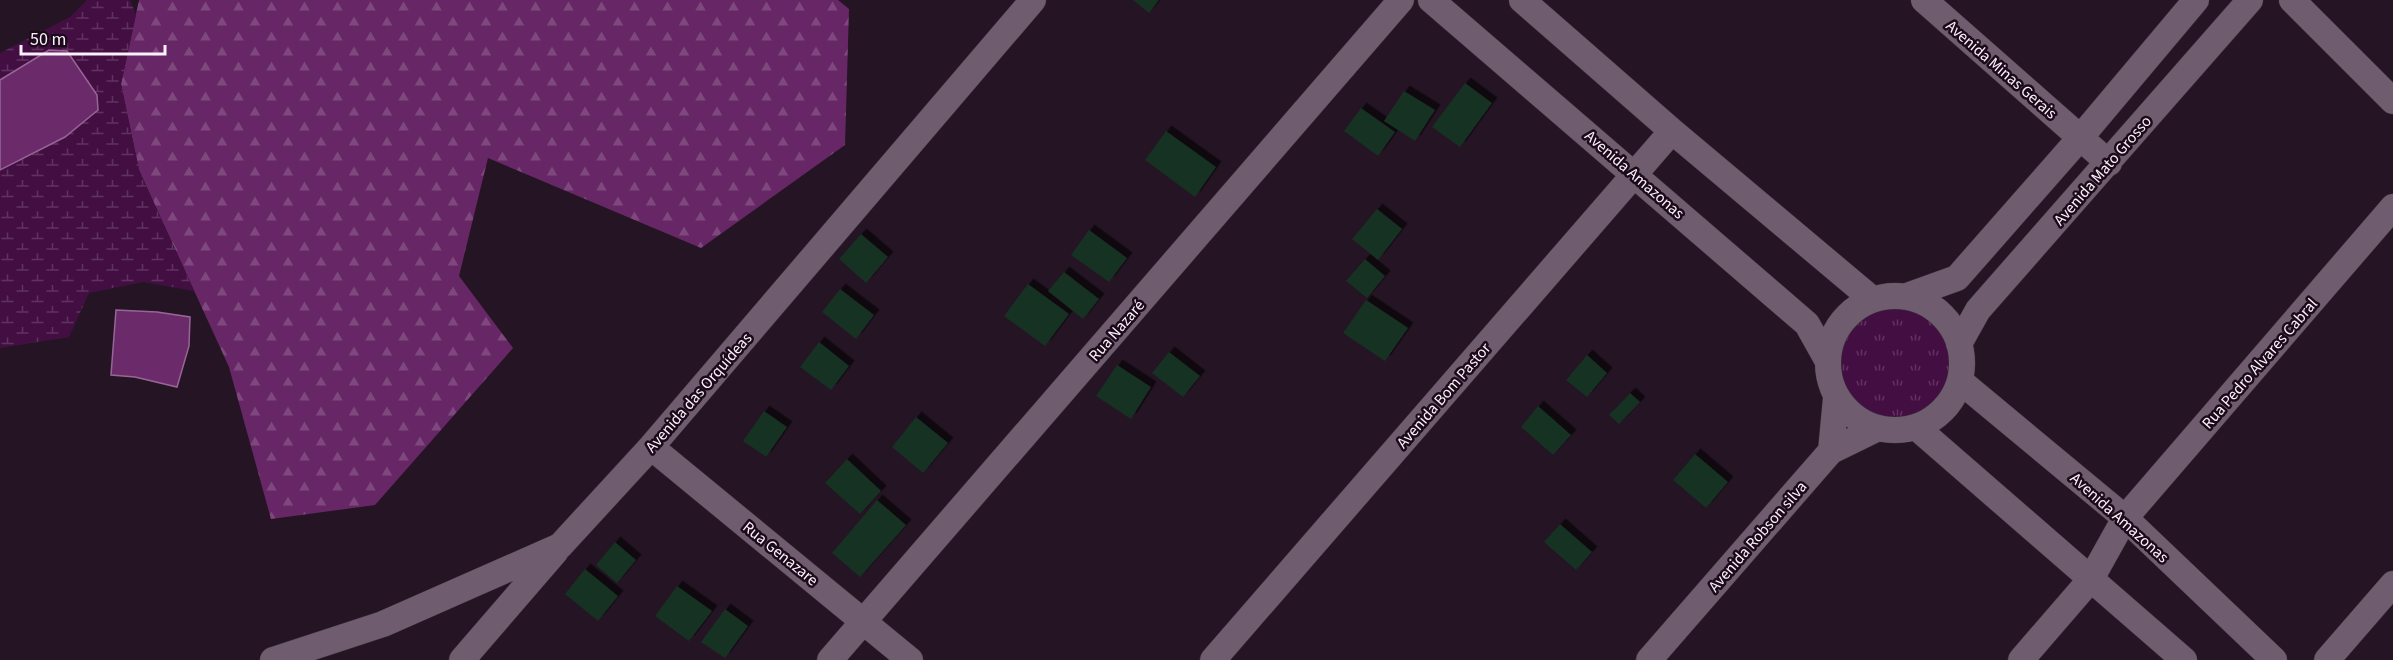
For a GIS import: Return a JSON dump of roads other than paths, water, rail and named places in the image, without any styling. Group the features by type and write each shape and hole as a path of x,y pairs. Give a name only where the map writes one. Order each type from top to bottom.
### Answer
{"street":[{"name":"Avenida das Orquídeas","path":"273,660 383,624 560,546 651,447 1033,0"},
{"name":"Rua Nazaré","path":"830,660 1401,0"},
{"name":"Avenida Amazonas","path":"1431,0 1807,324 1826,358"},
{"path":"1522,0 1672,131 1872,299"},
{"name":"Avenida Minas Gerais","path":"1924,0 2109,163"},
{"path":"1908,296 1957,278 2080,138 2196,0"},
{"name":"Avenida Mato Grosso","path":"1959,344 1978,310 2250,0"},
{"path":"2292,0 2393,101"},
{"name":"Avenida Bom Pastor","path":"1213,660 1672,131"},
{"name":"Rua Pedro Alvares Cabral","path":"2021,660 2091,579 2125,518 2393,207"},
{"path":"1889,295 1908,296 1940,312 1952,327 1959,344 1962,363 1960,381 1951,401 1935,417 1916,428 1892,431 1869,426 1849,414 1836,398 1828,379 1826,358 1840,321 1854,308 1872,299 1889,295"},
{"name":"Avenida Amazonas","path":"1960,381 2125,518 2274,660"},
{"path":"1832,451 1836,398"},
{"name":"Avenida Robson silva","path":"1649,660 1832,451 1878,428"},
{"path":"1916,428 2184,660"},
{"name":"Rua Genazare","path":"651,447 910,660"},
{"path":"462,660 560,546"},
{"path":"2327,660 2393,584"}]}
